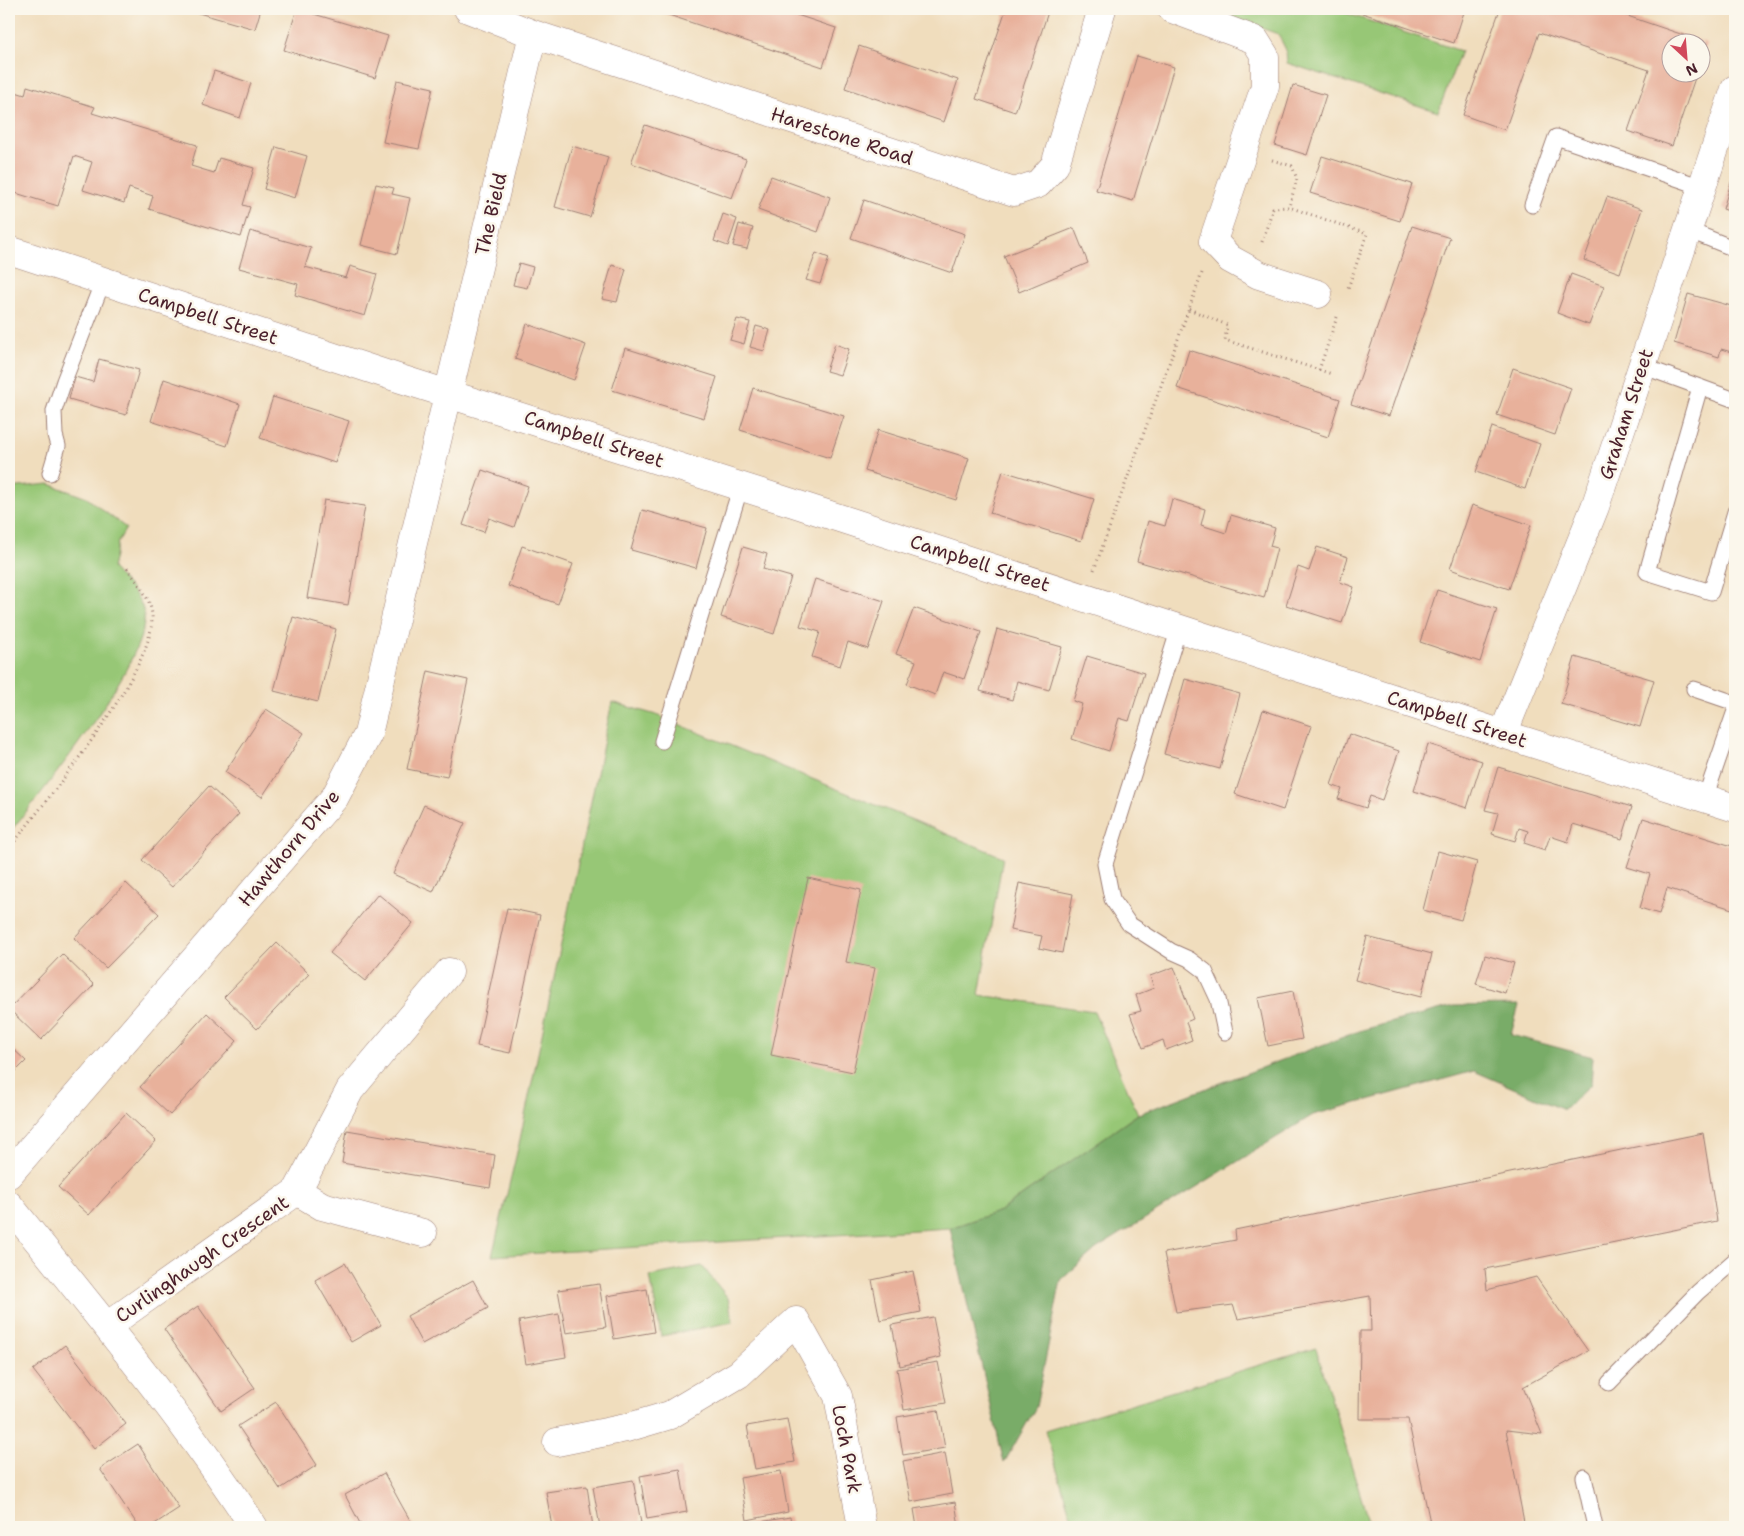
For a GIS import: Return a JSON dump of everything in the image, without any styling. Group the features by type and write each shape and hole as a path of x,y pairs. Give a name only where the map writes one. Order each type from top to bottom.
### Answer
{"street":[{"name":"Harestone Road","path":"468,9 533,34 1014,192 1038,184 1056,165 1102,9"},
{"path":"1172,9 1255,40 1265,56 1265,86 1213,241 1230,259 1252,272 1318,294"},
{"name":"The Bield","path":"449,393 533,34"},
{"name":"Graham Street","path":"1503,734 1595,507 1735,89"},
{"name":"Campbell Street","path":"9,250 401,379 741,486 1735,808"},
{"name":"Hawthorn Drive","path":"9,1174 335,797 368,734 449,393"},
{"name":"Curlinghaugh Crescent","path":"106,1326 297,1191 350,1090 449,972"},
{"name":"Curlinghaugh Crescent","path":"297,1191 322,1206 423,1233"},
{"name":"Curlinghaugh Crescent","path":"9,1205 106,1326 222,1477 254,1527"},
{"name":"Loch Park","path":"557,1442 626,1428 670,1415 739,1374 796,1321 838,1396 862,1527"}],"lane":[{"path":"1532,205 1556,137 1702,187"},
{"path":"1688,230 1735,249"},
{"path":"50,473 58,446 54,435 54,411 66,374 103,281"},
{"path":"1642,366 1735,400"},
{"path":"1700,387 1647,572 1711,592 1735,512"},
{"path":"662,742 741,486"},
{"path":"1179,628 1105,864 1112,899 1129,924 1205,970 1218,999 1225,1032"},
{"path":"1694,689 1735,703"},
{"path":"1705,798 1735,710"},
{"path":"1609,1383 1698,1292 1735,1260"},
{"path":"1584,1477 1595,1527"}],"path":[{"path":"1243,152 1292,166 1297,179 1289,207 1273,208 1252,272"},
{"path":"1086,598 1098,557 1213,241"},
{"path":"1189,309 1227,325 1225,340 1332,374"},
{"path":"9,849 123,693 145,650 152,628 152,612 143,590 127,568"}],"green space":[{"path":"1207,9 1333,9 1461,51 1438,112 1287,63 1286,50 1278,34"},
{"path":"49,484 87,498 126,528 118,542 112,568 136,595 144,614 141,635 130,662 112,693 67,759 9,833 9,488"},
{"path":"612,702 656,715 1003,857 979,995 1094,1011 1138,1114 1000,1211 950,1228 492,1256 519,1144"},
{"path":"1519,1005 1511,1035 1593,1057 1591,1084 1564,1110 1474,1071 1313,1115 1096,1249 1061,1280 1036,1407 1004,1463 950,1228 1000,1211 1138,1114 1362,1030 1453,1006"},
{"path":"702,1266 728,1298 733,1322 661,1336 650,1276"},
{"path":"1316,1348 1370,1527 1074,1527 1045,1430"}],"building":[{"path":"196,9 261,9 255,29 195,12"},
{"path":"297,9 388,36 375,78 284,50"},
{"path":"651,9 779,9 836,28 823,67"},
{"path":"1006,9 1049,9 1015,112 976,99"},
{"path":"1350,9 1465,9 1454,43"},
{"path":"1500,9 1607,9 1675,32 1662,32 1662,82 1694,82 1672,146 1628,131 1649,70 1539,33 1505,130 1463,115"},
{"path":"859,46 958,80 944,122 845,88"},
{"path":"1137,56 1174,67 1133,201 1096,190"},
{"path":"214,71 251,83 240,118 203,105"},
{"path":"397,80 433,88 419,149 383,142"},
{"path":"1293,85 1326,95 1307,155 1275,145"},
{"path":"27,86 95,107 92,113 197,145 191,166 214,173 219,158 254,168 243,205 250,207 241,237 149,209 153,196 129,188 124,203 83,190 92,162 74,156 58,206 9,191 9,90 25,95"},
{"path":"645,125 746,159 732,198 631,163"},
{"path":"572,146 608,157 590,217 555,207"},
{"path":"276,147 307,156 295,198 264,189"},
{"path":"1322,156 1412,184 1400,221 1310,193"},
{"path":"1735,169 1735,213 1723,209"},
{"path":"771,176 830,197 818,232 758,210"},
{"path":"376,184 394,188 392,194 410,198 397,254 361,245"},
{"path":"1607,197 1642,209 1620,273 1584,260"},
{"path":"864,200 965,234 952,273 851,238"},
{"path":"723,214 737,219 728,246 714,241"},
{"path":"739,224 753,228 747,249 733,246"},
{"path":"1412,226 1450,238 1389,416 1351,404"},
{"path":"1074,228 1088,263 1019,292 1004,256"},
{"path":"250,231 311,248 305,267 346,278 350,266 377,274 365,316 295,295 298,284 239,268"},
{"path":"816,253 829,258 820,284 806,280"},
{"path":"519,263 533,267 527,288 513,285"},
{"path":"612,265 626,269 617,302 602,299"},
{"path":"1571,274 1604,286 1589,325 1557,313"},
{"path":"1688,294 1735,307 1733,319 1735,320 1735,353 1721,349 1719,357 1674,343"},
{"path":"737,319 750,322 744,344 730,340"},
{"path":"527,324 586,345 574,380 515,359"},
{"path":"756,326 770,330 764,351 750,347"},
{"path":"835,344 849,349 840,375 826,371"},
{"path":"625,348 717,377 704,418 612,390"},
{"path":"1189,350 1340,399 1328,437 1177,388"},
{"path":"99,359 139,370 126,415 69,399 75,377 93,382"},
{"path":"1513,368 1571,388 1555,435 1497,415"},
{"path":"164,379 240,404 227,446 151,421"},
{"path":"753,388 844,416 830,458 740,430"},
{"path":"273,397 349,421 335,463 260,438"},
{"path":"1492,427 1540,444 1525,489 1476,472"},
{"path":"878,430 969,458 956,500 865,471"},
{"path":"482,470 528,486 514,527 489,518 484,532 463,525"},
{"path":"1003,471 1094,499 1081,541 990,513"},
{"path":"1172,499 1205,509 1201,525 1226,533 1231,515 1275,528 1270,546 1277,548 1264,598 1137,561 1148,521 1165,526"},
{"path":"324,500 365,506 348,605 307,598"},
{"path":"1472,505 1531,525 1509,589 1450,569"},
{"path":"642,510 707,528 696,568 631,550"},
{"path":"522,546 573,564 558,604 508,586"},
{"path":"743,547 767,554 763,569 791,577 774,634 721,617"},
{"path":"1317,547 1348,557 1340,582 1354,587 1342,623 1286,605 1298,567 1309,571"},
{"path":"815,579 884,601 868,649 848,642 840,666 812,657 820,632 800,626"},
{"path":"1437,590 1497,609 1480,662 1420,642"},
{"path":"914,608 981,632 964,679 943,672 935,695 907,684 916,661 896,654"},
{"path":"293,617 336,629 318,702 274,691"},
{"path":"997,629 1062,647 1049,690 1017,681 1012,700 980,691"},
{"path":"1087,656 1144,673 1129,721 1119,718 1109,751 1072,739 1082,704 1073,701"},
{"path":"1575,657 1654,680 1640,727 1561,704"},
{"path":"428,671 468,680 447,777 407,769"},
{"path":"1185,679 1240,694 1220,769 1164,754"},
{"path":"266,709 304,733 262,797 225,772"},
{"path":"1263,710 1311,726 1283,810 1235,794"},
{"path":"1349,734 1399,751 1382,800 1370,796 1366,808 1338,799 1342,789 1331,785"},
{"path":"1428,744 1482,761 1467,808 1414,791"},
{"path":"1498,767 1632,807 1622,839 1573,824 1568,842 1550,836 1545,850 1524,843 1528,831 1519,828 1515,841 1492,834 1498,813 1485,810"},
{"path":"209,786 239,814 172,887 142,860"},
{"path":"424,805 465,823 433,892 393,874"},
{"path":"1643,818 1735,847 1735,910 1667,888 1659,914 1640,908 1650,874 1627,867"},
{"path":"1438,851 1477,862 1461,920 1423,910"},
{"path":"808,878 861,890 846,962 875,968 853,1072 771,1055"},
{"path":"126,883 159,914 106,968 74,938"},
{"path":"1019,883 1073,894 1062,953 1039,948 1042,936 1010,930"},
{"path":"378,894 413,923 365,981 330,953"},
{"path":"507,908 540,915 510,1053 477,1046"},
{"path":"1367,937 1432,954 1421,997 1355,980"},
{"path":"277,943 309,974 257,1029 224,997"},
{"path":"62,954 94,985 41,1040 9,1009"},
{"path":"1485,955 1514,963 1505,993 1476,984"},
{"path":"1174,967 1193,1019 1186,1022 1192,1040 1166,1050 1163,1040 1143,1048 1130,1014 1141,1011 1136,995 1154,988 1150,976"},
{"path":"1293,991 1302,1039 1268,1046 1258,998"},
{"path":"207,1013 237,1041 170,1115 140,1087"},
{"path":"9,1045 26,1061 9,1078"},
{"path":"126,1113 156,1141 89,1215 58,1187"},
{"path":"347,1130 495,1155 490,1188 342,1163"},
{"path":"1703,1133 1717,1221 1485,1269 1487,1290 1536,1277 1588,1351 1523,1387 1542,1434 1506,1430 1525,1527 1431,1527 1408,1419 1359,1419 1360,1331 1371,1331 1370,1296 1238,1319 1233,1305 1176,1312 1164,1253 1236,1240 1235,1230"},
{"path":"345,1263 381,1325 351,1342 315,1280"},
{"path":"913,1271 921,1312 880,1320 872,1280"},
{"path":"473,1280 488,1308 422,1344 407,1316"},
{"path":"599,1284 606,1327 566,1333 558,1290"},
{"path":"647,1289 654,1332 614,1339 607,1296"},
{"path":"198,1306 255,1388 221,1411 164,1329"},
{"path":"559,1314 566,1357 526,1364 519,1321"},
{"path":"933,1317 941,1357 900,1366 892,1325"},
{"path":"65,1345 126,1424 94,1449 33,1370"},
{"path":"938,1362 946,1403 904,1410 897,1369"},
{"path":"276,1402 317,1465 280,1489 238,1426"},
{"path":"938,1410 945,1448 903,1455 897,1417"},
{"path":"787,1419 795,1462 755,1469 747,1426"},
{"path":"138,1444 179,1508 150,1527 139,1527 100,1469"},
{"path":"945,1453 952,1494 911,1502 903,1461"},
{"path":"680,1469 687,1512 647,1519 640,1476"},
{"path":"781,1471 788,1512 747,1520 740,1478"},
{"path":"384,1473 414,1527 362,1527 345,1495"},
{"path":"633,1480 641,1523 600,1527 593,1487"},
{"path":"587,1486 593,1527 552,1527 546,1492"},
{"path":"955,1502 959,1527 917,1527 914,1509"},
{"path":"790,1517 792,1527 749,1527 748,1524"}]}
